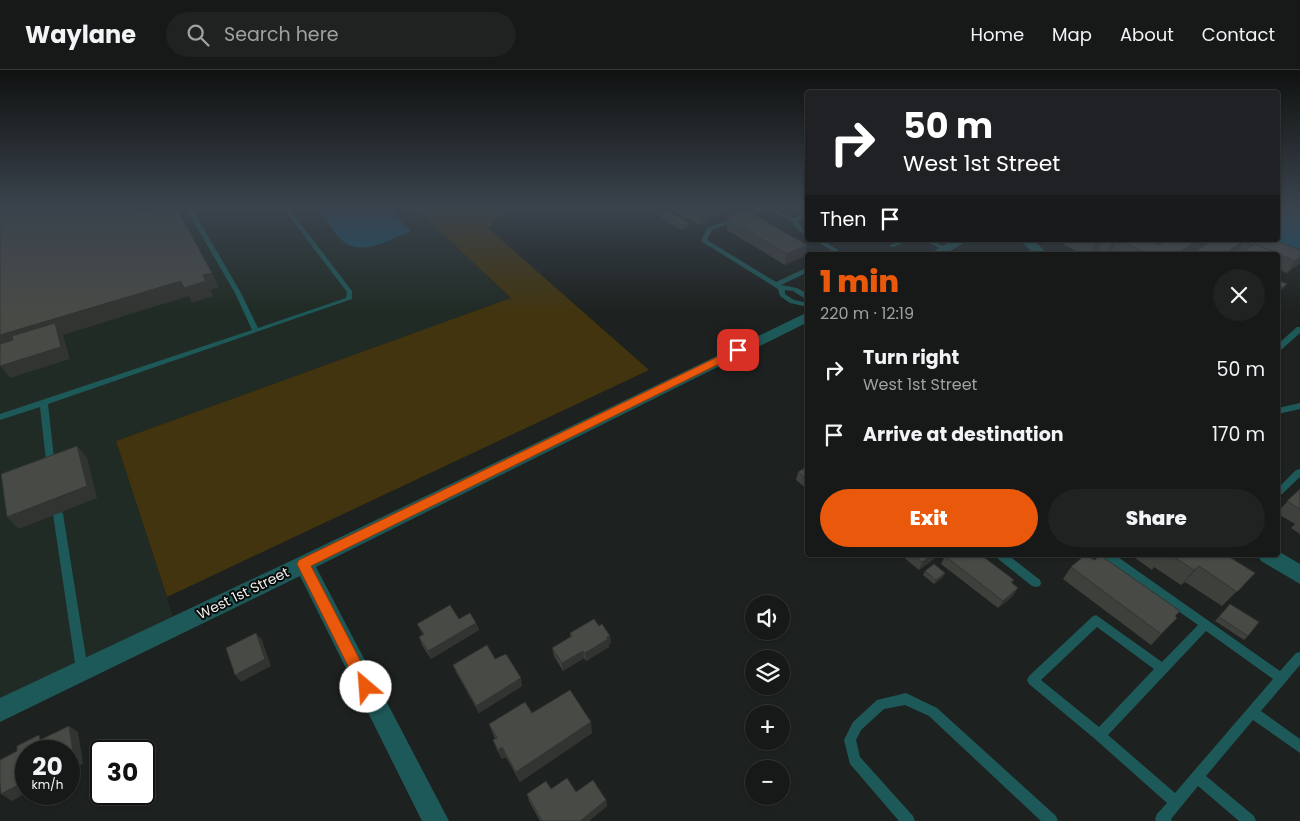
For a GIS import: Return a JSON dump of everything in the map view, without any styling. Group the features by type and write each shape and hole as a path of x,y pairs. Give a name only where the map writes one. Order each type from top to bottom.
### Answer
{"street":[{"path":"939,252 959,242"},
{"path":"1028,242 1037,252"},
{"name":"West 1st Street","path":"0,710 304,564 805,317"},
{"path":"1271,557 1300,575"},
{"path":"304,564 436,821"}],"lane":[{"path":"208,242 238,293 256,330"},
{"path":"0,417 349,299 350,292 312,242"},
{"path":"706,242 778,286 795,289 805,296"},
{"path":"821,242 835,250 833,252"},
{"path":"892,246 901,242"},
{"path":"929,242 939,252"},
{"path":"778,286 805,271"},
{"path":"778,286 782,295 792,302 805,304"},
{"path":"1280,346 1300,329"},
{"path":"44,403 50,472"},
{"path":"1280,411 1300,406"},
{"path":"1280,491 1300,472"},
{"path":"58,514 82,670"},
{"path":"1004,557 1036,583"},
{"path":"1110,557 1281,678"},
{"path":"1163,669 1096,620 1033,680 1176,803"},
{"path":"1098,735 1205,625"},
{"path":"1161,820 1300,657"},
{"path":"908,821 854,760 850,740 857,726 881,704 906,699 933,712 1051,821"},
{"path":"1252,712 1300,747"},
{"path":"1197,778 1249,821"}],"shaded area":[{"path":"0,242 451,242 511,298 116,441 173,616 0,699"},
{"path":"451,242 504,242 649,370 167,597 116,441 511,298"}],"water":[{"path":"344,242 387,242 360,248"},
{"path":"1275,242 1300,242 1300,252"}],"building":[{"path":"0,242 195,242 212,273 203,275 206,281 184,288 181,281 0,335"},
{"path":"767,242 802,242 807,245 787,254"},
{"path":"1123,242 1152,242 1159,245 1164,242 1196,242 1180,252 1144,252"},
{"path":"1211,242 1242,242 1227,252 1194,252"},
{"path":"1244,242 1279,242 1300,250 1300,258 1295,261 1280,255 1280,252"},
{"path":"1255,244 1275,252 1243,252"},
{"path":"1280,281 1287,284 1280,289"},
{"path":"55,323 61,347 0,366 0,344 13,340 12,336"},
{"path":"77,446 87,486 7,517 1,474"},
{"path":"805,468 805,478 798,472"},
{"path":"1300,489 1300,509 1287,501"},
{"path":"916,557 929,557 922,562"},
{"path":"946,557 984,557 1014,580 1011,582 1018,588 1003,601"},
{"path":"1083,557 1095,560 1098,557 1103,557 1180,611 1175,616 1177,618 1161,634 1071,567"},
{"path":"1174,557 1229,557 1255,573 1237,592 1199,566 1194,570"},
{"path":"934,564 945,573 936,580 925,571"},
{"path":"1230,604 1259,622 1248,636 1219,617"},
{"path":"450,605 459,619 470,613 476,623 428,651 419,637 424,634 417,624"},
{"path":"594,619 599,626 602,624 610,636 607,637 608,639 585,653 583,651 562,663 552,648 572,636 570,633"},
{"path":"256,633 265,659 235,675 226,648"},
{"path":"487,645 495,659 506,654 521,678 476,706 453,665"},
{"path":"570,690 591,722 516,772 502,747 498,750 493,740 497,738 489,724 525,702 532,713"},
{"path":"69,726 71,740 40,740"},
{"path":"39,735 40,740 29,740"},
{"path":"15,752 15,787 1,794 0,784 0,760"},
{"path":"567,778 576,792 593,780 606,800 580,821 542,821 527,794 546,781 551,789"}],"route":[{"path":"366,687 304,564 738,350"}]}
